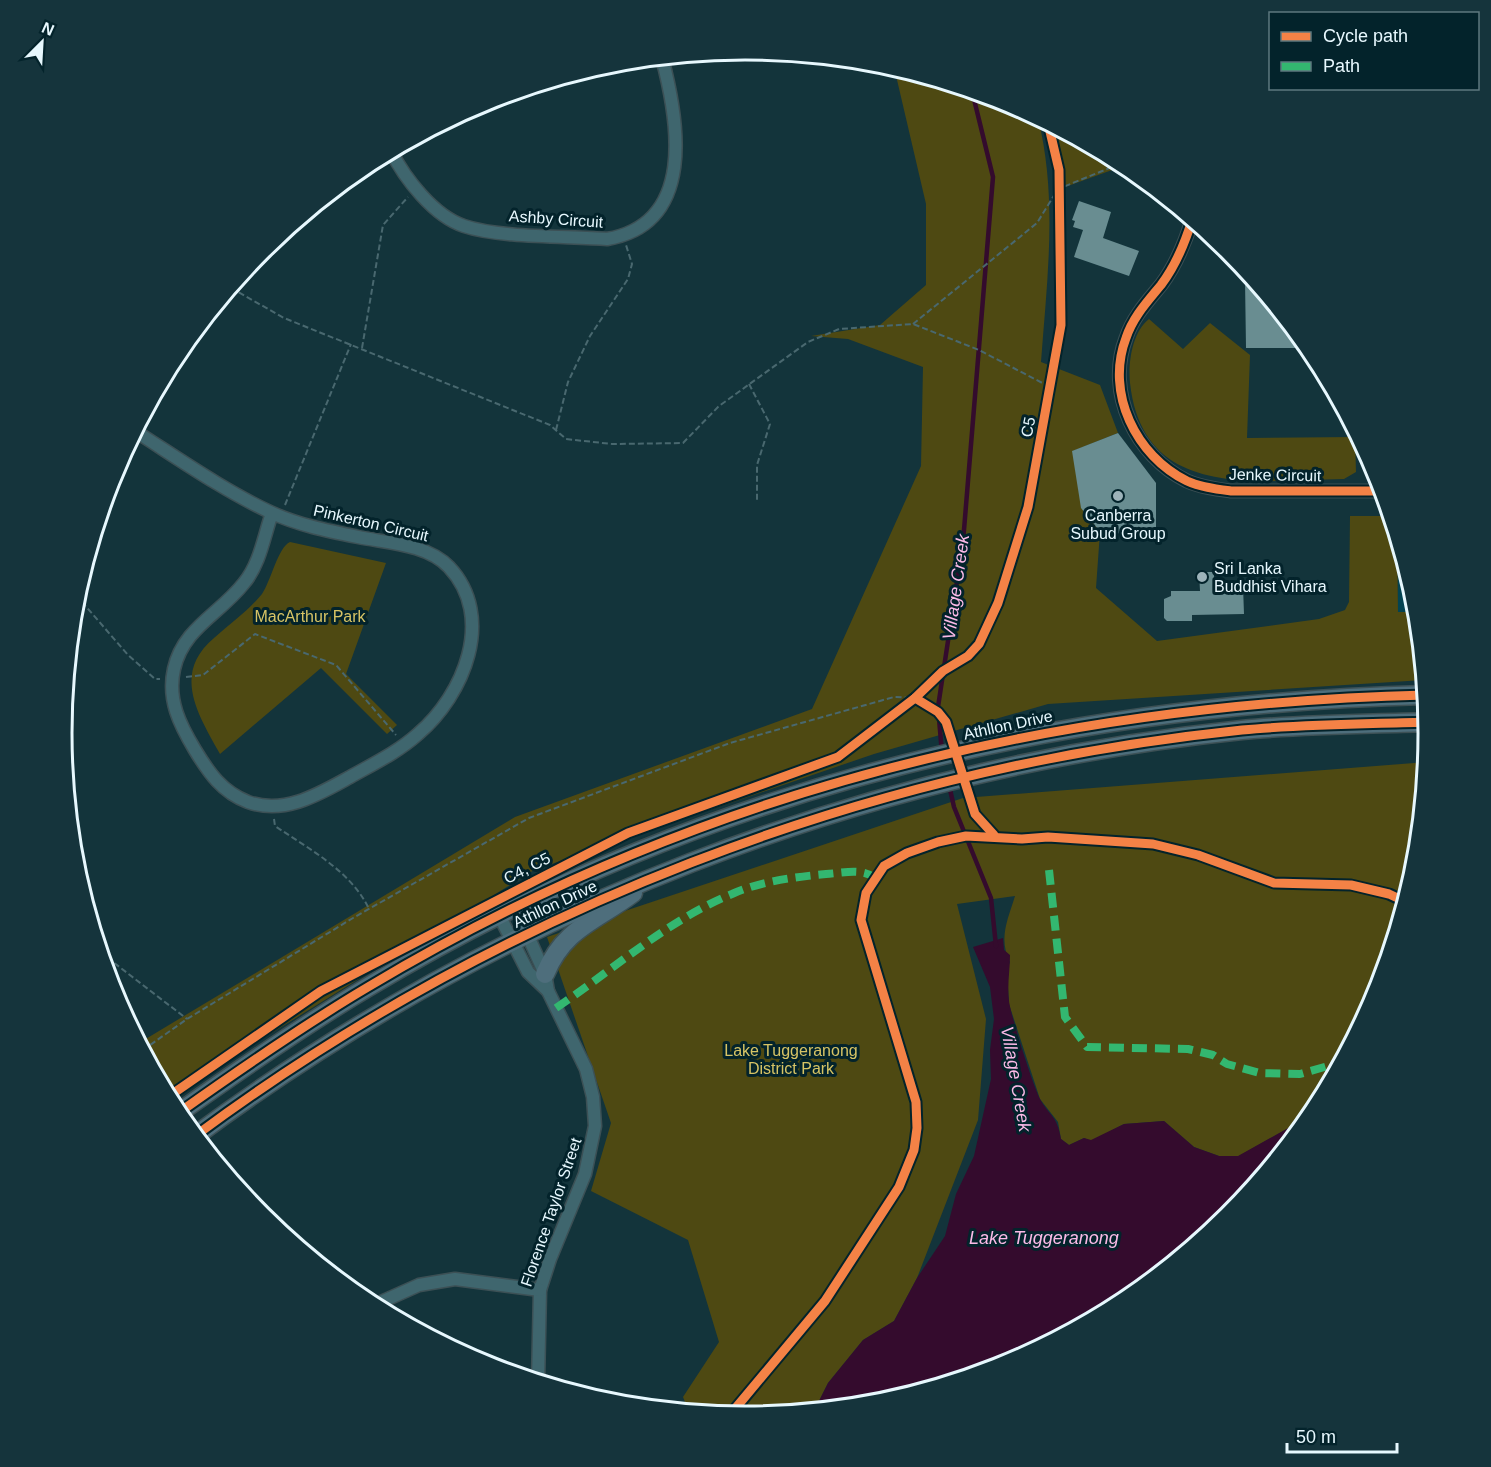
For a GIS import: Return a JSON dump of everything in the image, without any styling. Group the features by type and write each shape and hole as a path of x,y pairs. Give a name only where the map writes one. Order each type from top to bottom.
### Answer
{"main road":[{"name":"Athllon Drive","path":"186,1108 277,1044 369,986 507,911 596,870 692,831 787,798 915,761 1054,730 1150,715 1250,704 1418,695"},
{"name":"Athllon Drive","path":"202,1131 369,1018 519,936 656,876 771,833 922,788 1063,756 1233,731 1419,722"},
{"path":"547,983 553,955 565,939 609,911 656,876"}],"street":[{"name":"Ashby Circuit","path":"396,158 417,187 443,215 463,226 485,230 607,239 623,237 654,217 666,198 674,171 677,144 676,118 664,65"},
{"name":"Jenke Circuit","path":"1190,227 1176,263 1139,312 1125,338 1120,369 1121,391 1125,411 1135,433 1151,455 1167,469 1187,481 1209,488 1231,491 1373,491"},
{"name":"Pinkerton Circuit","path":"141,436 276,515 311,528 429,553 448,566 462,583 473,614 472,641 461,676 439,712 404,746 315,796 293,804 271,806 250,802 231,793 209,773 178,719 173,700 172,679 180,648 196,626 233,596 247,580 276,515"},
{"name":"Florence Taylor Street","path":"507,911 547,983 586,1069 593,1096 595,1126 585,1174 550,1259 540,1290 538,1374"},
{"name":"Florence Taylor Street","path":"507,911 519,936"},
{"path":"383,1301 419,1285 455,1279 540,1290"}],"path":[{"path":"1054,147 1051,135 1055,135"},
{"path":"914,324 1037,223 1058,184 1109,167"},
{"path":"1058,184 1058,212"},
{"path":"362,348 383,225 417,187"},
{"path":"555,430 568,382 590,336 627,279 632,264 623,237"},
{"path":"237,291 284,318 539,421 566,439 612,444 683,443 718,406 808,342 839,329 914,324 979,350 1050,387"},
{"path":"276,515 351,344"},
{"path":"749,384 770,424 757,465 757,500"},
{"path":"85,605 128,655 155,679 203,675 255,634 336,665 404,746"},
{"path":"149,1046 187,1019 369,909 529,818 730,743 894,697 920,698"},
{"path":"898,711 920,698"},
{"path":"271,806 275,826 325,860 360,890 369,909"},
{"path":"112,961 187,1019"}],"shaded area":[{"path":"1397,565 1408,612 1398,612"}],"green space":[{"path":"896,78 962,96 1040,128 1048,179 1049,209 1048,270 1041,362 1100,385 1118,433 1073,451 1100,532 1096,588 1157,641 1319,619 1345,610 1349,602 1350,516 1383,516 1397,565 1398,612 1408,612 1417,680 1048,704 874,754 534,870 246,1049 179,1097 145,1039 515,817 812,709 921,466 923,367 848,339 811,336 880,325 926,285 926,204"},
{"path":"1058,139 1082,150 1113,170 1065,187"},
{"path":"1149,319 1183,349 1210,323 1250,355 1247,438 1350,437 1355,448 1356,472 1344,479 1241,480 1209,476 1180,465 1157,448 1139,421 1130,383 1130,366 1132,348 1143,325"},
{"name":"MacArthur Park","path":"290,542 386,563 346,674 397,725 387,734 321,668 220,754 204,725 193,695 191,681 194,666 201,652 214,638 262,594 278,557"},
{"name":"Lake Tuggeranong District Park","path":"1418,763 1413,821 1396,908 1368,991 1350,1031 1329,1070 1293,1126 1239,1156 1219,1156 1194,1147 1164,1121 1124,1124 1091,1141 1084,1138 1069,1145 1061,1139 1058,1122 1040,1099 1009,1004 1007,970 1010,962 1006,954 1004,937 1015,896 957,904 986,1019 978,1120 917,1278 894,1321 863,1340 828,1383 818,1403 746,1407 686,1404 683,1397 719,1342 688,1240 591,1191 611,1123 547,937 963,798"}],"water":[{"name":"Lake Tuggeranong","path":"1003,938 1004,950 1010,955 1009,1001 1032,1080 1040,1099 1055,1121 1061,1139 1069,1145 1084,1138 1091,1140 1124,1124 1164,1121 1194,1147 1219,1156 1238,1156 1293,1125 1252,1178 1190,1240 1156,1268 1082,1317 1003,1356 962,1371 877,1394 818,1403 828,1383 863,1340 894,1321 917,1278 945,1236 956,1194 974,1156 991,1079 990,1050 994,1019 990,987 973,947"}],"building":[{"path":"1079,201 1111,212 1103,238 1139,251 1129,276 1074,257 1083,230 1073,227 1075,221 1072,220"},
{"path":"1245,282 1276,318 1276,322 1280,323 1297,348 1246,348"},
{"name":"Canberra Subud Group","path":"1118,433 1156,483 1156,536 1100,532 1081,508 1072,451"},
{"path":"1199,572 1214,572 1214,586 1243,586 1244,614 1192,615 1192,621 1167,621 1164,618 1164,599 1171,596 1171,591 1200,591"}],"waterway":[{"name":"Village Creek","path":"942,753 938,707 963,542 993,177 974,101"},
{"name":"Village Creek","path":"949,785 954,807 991,898 996,946"}],"marked path":[{"path":"1049,870 1065,1017 1087,1047 1188,1049 1213,1055 1227,1064 1260,1073 1300,1074 1332,1065"},
{"path":"556,1008 663,931 732,894 766,883 802,877 851,872 869,874 874,877"}],"cycle path":[{"name":"C5","path":"176,1092 321,991 628,833 838,757 915,698 943,671 968,656 979,644 998,603 1028,507 1061,325 1059,170 1050,133"},
{"path":"1190,227 1171,270 1132,323 1120,359 1123,401 1129,421 1140,439 1153,456 1169,470 1187,481 1208,488 1231,491 1373,491"},
{"path":"186,1108 343,1002 491,919 617,861 746,812 878,772 1012,740 1148,717 1286,702 1418,695"},
{"path":"915,698 938,712 946,722 975,814 994,835"},
{"path":"202,1131 312,1055 435,982 561,918 692,863 825,816 962,778 1101,749 1265,728 1419,722"},
{"path":"737,1407 825,1301 899,1187 914,1150 917,1128 916,1102 861,920 866,893 884,866 907,853 938,842 966,836 1022,839 1048,837 1153,844 1198,855 1274,883 1351,885 1398,898"}],"place":[{"name":"Canberra Subud Group","path":"1118,496"},
{"name":"Sri Lanka Buddhist Vihara","path":"1202,577"}]}
